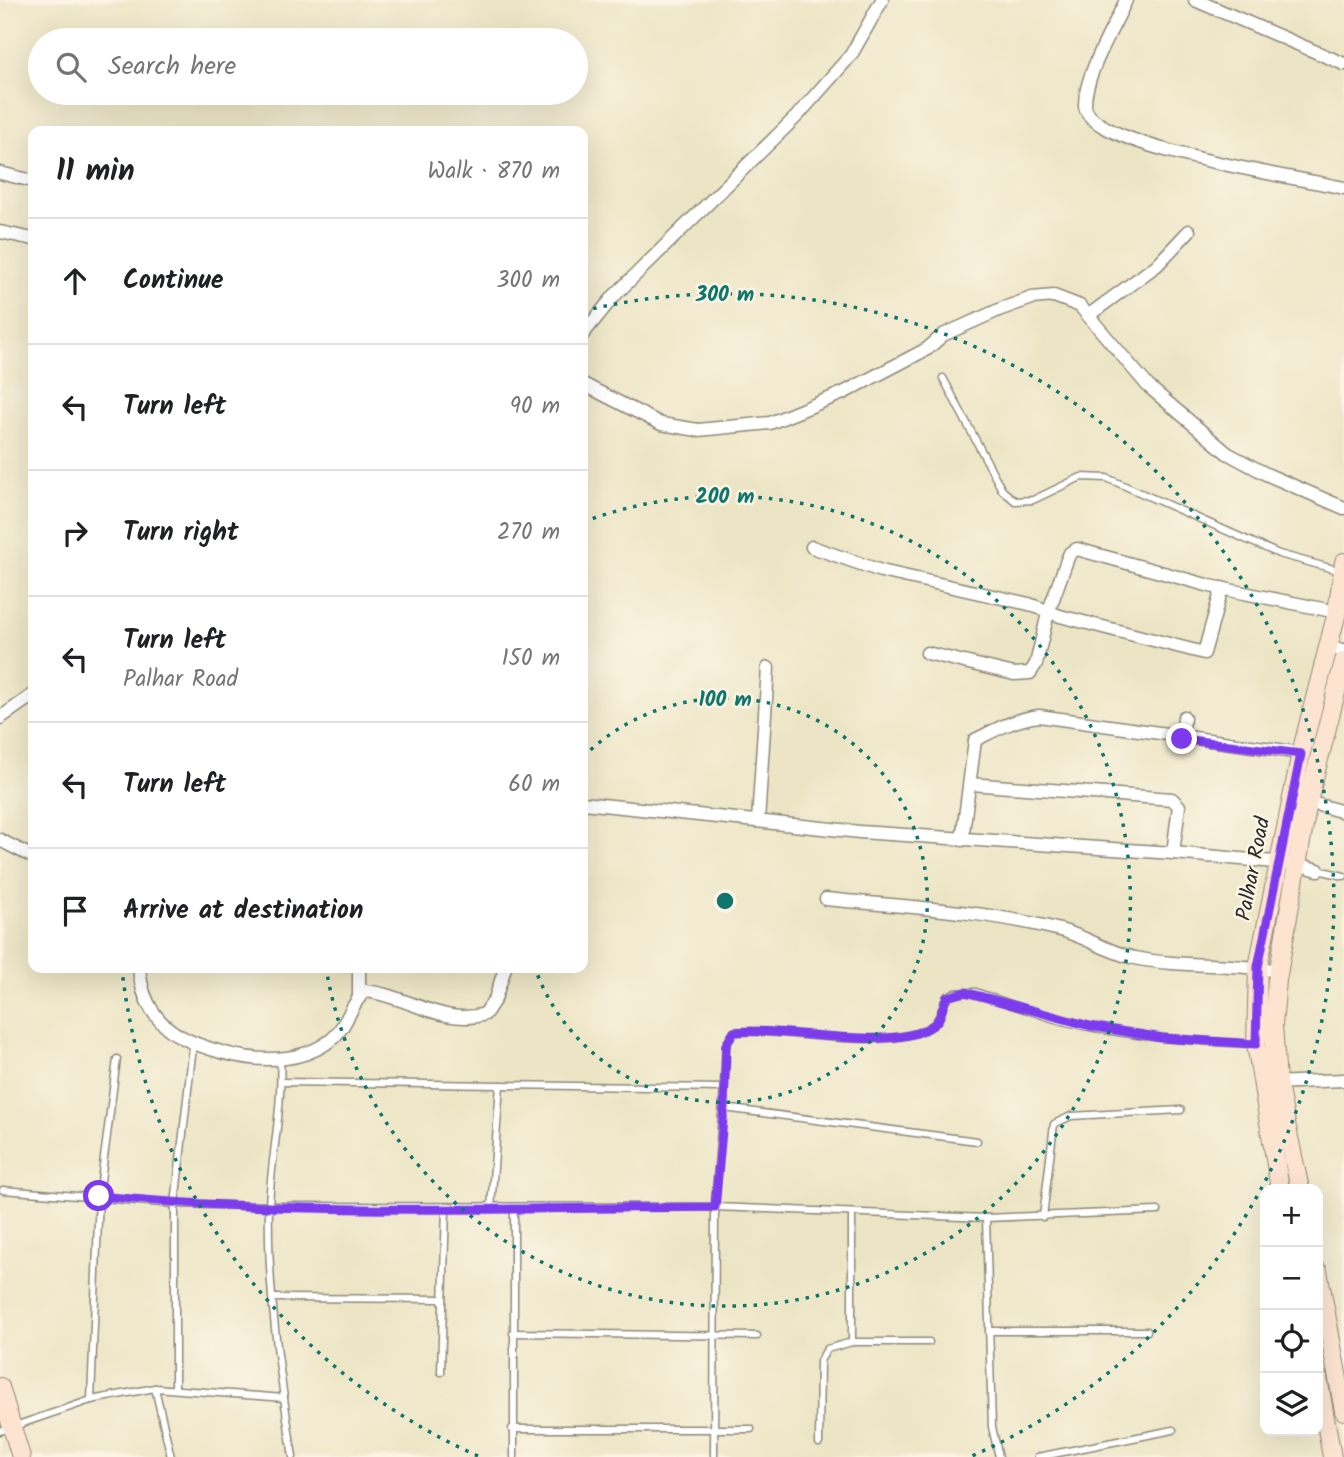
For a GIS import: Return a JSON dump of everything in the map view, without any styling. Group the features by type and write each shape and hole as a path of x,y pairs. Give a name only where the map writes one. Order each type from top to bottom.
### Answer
{"main road":[{"name":"Palhar Road","path":"1299,1184 1256,1044 1258,967 1301,754 1335,649 1344,562"},
{"name":"Palhar Road","path":"1279,1184 1269,1084 1279,971 1308,802 1344,661"},
{"path":"1323,1287 1338,1335 1344,1411"},
{"path":"0,1387 5,1429 21,1457"},
{"path":"1323,1406 1332,1457"}],"street":[{"path":"588,328 614,296 797,116 851,55 882,0"},
{"path":"1126,0 1088,85 1085,106 1088,117 1099,126 1146,145 1344,188"},
{"path":"1195,0 1344,64"},
{"path":"0,173 28,180"},
{"path":"0,232 28,238"},
{"path":"1089,315 1157,265 1189,232"},
{"path":"588,387 661,424 698,430 735,429 770,423 843,393 927,349 943,335 1032,298 1054,296 1067,299 1089,315 1148,386 1227,453 1266,474 1344,508"},
{"path":"812,547 881,571 1029,604 1048,613 1204,653 1223,588"},
{"path":"927,653 1014,674 1030,673 1070,552 1077,549 1223,588 1337,612"},
{"path":"758,821 768,668"},
{"path":"0,718 28,698"},
{"path":"962,840 975,740 1009,722 1024,718 1039,716 1182,739 1301,754"},
{"path":"1182,739 1184,718"},
{"path":"970,784 1172,799 1179,806 1173,853"},
{"path":"1308,802 1344,812"},
{"path":"588,804 962,840 1278,862 1318,870"},
{"path":"0,840 28,854"},
{"path":"826,899 988,914 1063,931 1131,958 1173,965 1258,967 1279,971"},
{"path":"140,973 142,993 151,1010 174,1034 193,1046 248,1058 280,1061 331,1040 365,991 379,993 440,1015 468,1020 485,1014 495,999 503,973"},
{"path":"359,973 359,997"},
{"path":"1269,1084 1344,1080"}],"lane":[{"path":"943,378 1002,490 1015,501 1033,500 1081,477 1107,478 1279,554 1343,571"},
{"path":"1318,870 1344,876"},
{"path":"714,1457 715,1207 724,1108 726,1045 734,1032 891,1037 922,1032 934,1025 947,997 965,992 1090,1026 1162,1038 1256,1044"},
{"path":"175,1388 175,1204 193,1046"},
{"path":"90,1400 99,1196 117,1059"},
{"path":"280,1061 282,1082 269,1206 278,1366 293,1457"},
{"path":"282,1082 724,1088"},
{"path":"491,1208 500,1085"},
{"path":"724,1108 977,1141"},
{"path":"1043,1217 1054,1124 1071,1115 1181,1110"},
{"path":"2,1190 175,1204 269,1206 715,1207 986,1218 1158,1211"},
{"path":"441,1372 446,1208"},
{"path":"514,1208 514,1457"},
{"path":"852,1213 852,1342"},
{"path":"986,1218 992,1427 999,1457"},
{"path":"274,1298 443,1299"},
{"path":"989,1331 1147,1331"},
{"path":"513,1333 715,1337 757,1335"},
{"path":"819,1443 820,1361 827,1349 852,1342 929,1342"},
{"path":"155,1388 171,1457"},
{"path":"5,1429 90,1400 155,1388 284,1398"},
{"path":"512,1429 751,1429"},
{"path":"1038,1457 1173,1430"}],"route":[{"path":"99,1196 175,1204 269,1206 715,1207 724,1108 726,1045 727,1038 734,1032 855,1037 891,1037 922,1032 939,1019 947,997 954,993 976,992 1064,1021 1090,1026 1162,1038 1256,1044 1258,967 1301,754 1182,739"}]}
